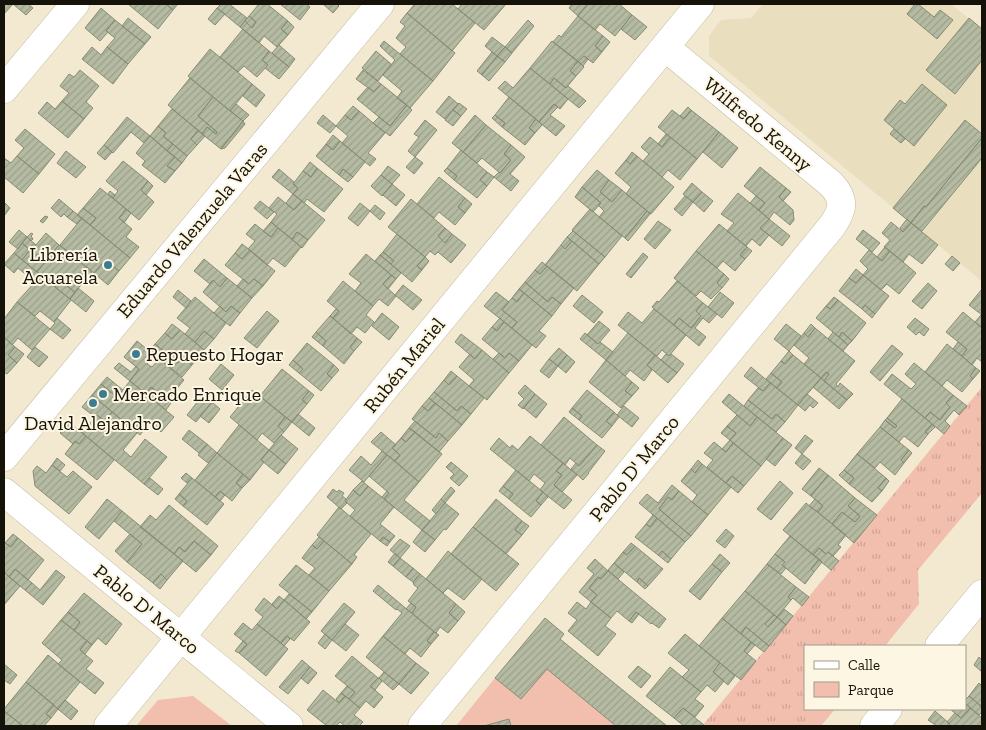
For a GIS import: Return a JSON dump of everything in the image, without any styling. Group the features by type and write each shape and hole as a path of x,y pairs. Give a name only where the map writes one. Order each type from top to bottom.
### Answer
{"street":[{"path":"4,89 75,4"},
{"name":"Eduardo Valenzuela Varas","path":"4,457 380,4"},
{"name":"Rubén Mariel","path":"108,726 700,4"},
{"name":"Wilfredo Kenny","path":"665,47 831,184 841,198 842,206"},
{"name":"Pablo D' Marco","path":"422,726 826,234 839,216 842,206"},
{"name":"Pablo D' Marco","path":"4,492 290,726"},
{"path":"940,645 982,594"},
{"path":"874,726 887,710"}],"shaded area":[{"path":"763,4 951,4 982,29 982,281 709,56 709,36 721,20 751,18"}],"green space":[{"path":"982,387 982,493 918,570 919,604 886,645 804,645 804,710 834,710 821,726 702,726"},
{"path":"547,669 616,726 511,726 509,720 484,726 456,726 495,678 521,699"},
{"path":"193,696 232,726 136,726 158,700"}],"building":[{"path":"4,4 13,4 4,14"},
{"path":"13,4 28,4 33,8 26,15"},
{"path":"128,4 166,4 173,10 158,29"},
{"path":"166,4 178,4 173,10"},
{"path":"221,4 229,4 247,18 240,27 217,8"},
{"path":"259,4 267,4 288,21 281,29 288,35 277,47 264,36 259,43 240,27 245,21 252,28 256,22 249,16"},
{"path":"280,4 306,4 310,7 300,20"},
{"path":"323,4 337,4 339,6 333,13"},
{"path":"415,4 452,4 475,23 452,51 407,13"},
{"path":"462,4 506,4 484,30 458,9"},
{"path":"572,4 587,5 578,16 569,8"},
{"path":"586,4 619,4 632,15 615,36 600,24 595,30 578,16"},
{"path":"915,4 918,4 934,17 940,10 953,20 937,39 907,14"},
{"path":"101,8 115,20 100,41 85,28"},
{"path":"217,8 225,14 215,25 208,19"},
{"path":"407,13 455,53 433,81 400,54 406,47 396,38 405,26 400,22"},
{"path":"632,15 647,27 635,40 621,29"},
{"path":"249,16 256,22 252,28 245,21"},
{"path":"578,16 603,36 595,46 602,52 593,63 584,56 578,62 553,42 559,35 561,37"},
{"path":"128,18 151,37 145,44 122,26"},
{"path":"969,18 982,29 982,60 955,94 926,70"},
{"path":"115,20 145,44 128,64 107,47 115,38 106,31"},
{"path":"528,20 534,26 512,53 505,47"},
{"path":"288,21 294,27 288,35 281,29"},
{"path":"243,29 269,51 262,60 268,65 257,77 244,66 238,72 220,57"},
{"path":"603,36 610,42 602,52 595,46"},
{"path":"492,37 505,47 497,56 485,46"},
{"path":"384,41 433,81 410,108 397,98 402,91 383,75 395,60 380,46"},
{"path":"552,41 578,61 570,71 576,76 566,88 554,78 550,84 530,68"},
{"path":"279,45 295,59 289,67 272,53"},
{"path":"92,47 101,55 107,47 128,64 113,84 82,59"},
{"path":"505,47 512,53 505,62 497,56"},
{"path":"210,49 252,84 230,111 188,76"},
{"path":"269,51 289,67 279,79 265,68 268,65 262,60"},
{"path":"376,51 391,64 378,81 362,68"},
{"path":"492,52 497,56 482,75 477,71"},
{"path":"497,56 505,62 489,81 482,75"},
{"path":"584,56 588,59 583,66 578,62"},
{"path":"578,61 584,67 576,76 570,71"},
{"path":"530,68 568,99 560,109 554,104 539,122 498,88 505,81 513,88"},
{"path":"80,70 99,86 86,102 93,108 84,119 62,101 69,93 60,86 69,74 74,77"},
{"path":"363,70 381,84 374,92 356,79"},
{"path":"190,78 213,97 198,116 217,132 216,134 207,127 202,134 168,105"},
{"path":"554,78 566,88 568,86 586,101 579,108 550,84"},
{"path":"252,84 265,95 256,107 243,96"},
{"path":"381,84 407,105 390,126 357,99 368,87 374,92"},
{"path":"922,84 947,105 914,146 884,120 900,100 905,104"},
{"path":"449,96 458,104 445,119 436,112"},
{"path":"213,97 243,121 221,149 202,134 207,127 216,134 217,132 198,116"},
{"path":"509,97 536,119 529,128 535,133 525,145 502,127 505,123 495,115"},
{"path":"62,101 84,119 68,138 38,113 47,102 55,109"},
{"path":"459,103 467,109 461,116 453,110"},
{"path":"236,104 249,115 243,121 230,111"},
{"path":"554,104 558,107 550,115 565,126 556,136 539,122"},
{"path":"407,105 412,110 390,136 373,123 379,117 390,126"},
{"path":"353,106 359,111 351,120 345,115"},
{"path":"688,107 691,110 684,119 680,116"},
{"path":"172,109 198,130 191,139 197,145 187,156 163,136 166,133 158,126"},
{"path":"453,110 461,116 453,126 445,120"},
{"path":"672,110 684,119 691,110 719,132 697,159 658,127"},
{"path":"359,111 385,133 368,153 376,159 370,166 342,143 348,136 336,126 345,115 351,120"},
{"path":"323,115 336,126 330,133 317,123"},
{"path":"475,115 486,125 463,152 452,143"},
{"path":"495,115 505,123 502,127 492,118"},
{"path":"127,117 150,136 144,143 131,132 113,153 104,145"},
{"path":"536,119 542,125 535,133 529,128"},
{"path":"425,120 437,130 415,157 408,151 419,137 414,134"},
{"path":"965,120 982,134 982,138 911,223 893,208"},
{"path":"243,121 245,124 225,148 221,149"},
{"path":"486,125 511,145 504,154 511,160 500,173 482,158 477,163 463,152"},
{"path":"158,126 166,133 163,136 173,144 167,151 150,136"},
{"path":"25,129 55,154 39,174 17,156 24,148 15,140"},
{"path":"894,129 905,139 901,143 890,134"},
{"path":"198,130 205,136 197,145 191,139"},
{"path":"719,132 738,148 722,168 703,152"},
{"path":"666,134 670,137 662,147 658,144"},
{"path":"333,135 340,141 333,150 326,144"},
{"path":"150,136 175,157 167,166 175,171 165,183 142,165 145,161 136,153"},
{"path":"650,137 662,147 670,137 697,159 680,180 668,170 662,177 643,161 649,154 641,147"},
{"path":"982,138 982,158 922,231 911,223 924,206 926,207"},
{"path":"340,141 365,162 353,177 343,169 339,175 316,156 326,144 333,150"},
{"path":"173,144 187,156 182,163 167,151"},
{"path":"104,145 112,152 105,160 97,153"},
{"path":"511,145 525,157 510,174 519,181 511,191 494,177 511,160 504,154"},
{"path":"461,150 487,172 480,180 487,186 477,198 454,180 457,176 447,168"},
{"path":"66,151 86,167 76,178 57,163"},
{"path":"632,152 637,156 630,164 626,160"},
{"path":"17,156 39,174 23,193 4,177 4,158 11,163"},
{"path":"637,156 674,187 651,214 626,194 631,187 615,173 626,160 630,164"},
{"path":"175,157 182,163 175,171 167,166"},
{"path":"415,157 423,163 414,174 406,167"},
{"path":"123,161 148,181 141,190 154,202 139,220 113,198 118,191 106,181"},
{"path":"310,162 317,168 311,177 303,171"},
{"path":"388,166 400,175 392,184 381,175"},
{"path":"760,167 786,188 779,197 793,210 794,220 790,225 774,212 769,219 759,210 765,203 744,186"},
{"path":"317,168 343,189 324,212 307,199 304,203 293,194 298,188 293,184 303,171 311,177"},
{"path":"447,168 457,176 454,180 444,171"},
{"path":"279,169 298,188 293,194 272,177"},
{"path":"343,169 353,177 348,182 339,175"},
{"path":"597,170 609,180 600,192 612,202 622,190 647,211 625,238 599,217 604,211 598,205 601,203 582,187"},
{"path":"487,172 494,177 487,186 480,180"},
{"path":"381,175 392,184 382,196 371,186"},
{"path":"439,177 465,198 458,207 465,213 455,225 439,212 434,218 417,204"},
{"path":"609,180 622,190 612,202 600,192"},
{"path":"148,181 153,186 146,195 141,190"},
{"path":"692,183 702,192 693,202 683,194"},
{"path":"392,184 405,195 396,206 383,195"},
{"path":"582,187 601,203 593,212 575,197"},
{"path":"100,188 126,209 119,218 132,229 126,237 139,247 130,258 90,225 96,218 83,208"},
{"path":"786,188 791,192 783,201 779,197"},
{"path":"110,191 115,195 113,198 108,194"},
{"path":"702,192 713,201 704,212 693,202"},
{"path":"738,193 769,219 760,228 769,235 760,246 752,239 746,246 727,231 734,223 721,214"},
{"path":"293,194 302,201 294,210 286,203"},
{"path":"685,196 693,202 682,216 674,209"},
{"path":"756,196 765,203 759,210 750,203"},
{"path":"278,197 294,210 302,201 325,220 308,240 297,232 292,239 271,222 277,214 269,208"},
{"path":"465,198 472,204 465,213 458,207"},
{"path":"59,199 73,211 67,217 64,214 61,217 51,208"},
{"path":"411,199 445,228 438,236 445,243 452,234 466,245 451,263 438,252 435,255 430,251 425,257 388,227"},
{"path":"260,201 274,212 267,219 254,208"},
{"path":"4,202 10,208 4,216"},
{"path":"360,203 370,211 358,226 348,218"},
{"path":"375,205 385,213 380,220 370,211"},
{"path":"83,208 96,218 90,225 77,215"},
{"path":"126,209 131,213 124,223 119,218"},
{"path":"590,209 622,236 605,257 572,230"},
{"path":"73,211 82,218 77,224 67,217"},
{"path":"647,211 650,214 628,241 625,238"},
{"path":"45,216 48,217 43,223 40,221"},
{"path":"82,218 130,258 119,271 105,260 94,273 60,245"},
{"path":"769,219 790,236 782,246 760,228"},
{"path":"907,219 911,223 903,232 900,228"},
{"path":"658,221 671,230 655,249 644,239"},
{"path":"271,222 278,228 271,237 263,231"},
{"path":"891,222 903,232 911,223 938,245 922,264 909,254 903,262 884,247 890,240 882,233"},
{"path":"255,224 271,237 278,228 301,247 285,267 273,258 267,265 248,249 255,241 246,234"},
{"path":"719,224 747,247 740,255 745,259 735,271 723,261 717,268 696,251"},
{"path":"445,228 452,234 445,243 438,236"},
{"path":"19,230 27,237 18,249 9,242"},
{"path":"863,230 880,243 872,252 856,239"},
{"path":"573,231 605,257 599,264 567,237"},
{"path":"297,232 308,240 302,248 292,239"},
{"path":"31,233 33,234 31,236 33,239 31,241 27,237"},
{"path":"46,233 59,245 45,262 31,251"},
{"path":"397,234 425,257 417,266 422,270 412,282 391,264 394,261 383,252"},
{"path":"27,237 36,245 31,251 22,243"},
{"path":"567,237 572,241 565,249 561,245"},
{"path":"572,241 599,264 577,291 545,265 561,245 565,249"},
{"path":"22,243 30,250 22,260 14,253"},
{"path":"242,244 250,250 242,259 235,253"},
{"path":"59,245 92,272 75,292 60,280 55,287 37,272"},
{"path":"747,247 752,251 745,259 740,255"},
{"path":"885,247 890,251 882,261 877,257"},
{"path":"30,250 45,262 37,272 22,260"},
{"path":"250,250 275,271 263,286 254,279 249,284 225,265 235,253 242,259"},
{"path":"869,250 882,261 890,251 916,273 899,294 887,284 881,290 863,275 868,269 860,261"},
{"path":"696,251 724,274 717,283 722,288 711,299 701,291 696,296 674,278"},
{"path":"383,252 394,261 391,264 380,255"},
{"path":"14,253 71,300 54,322 40,311 35,316 17,302 35,282 18,268 14,273 4,264"},
{"path":"643,253 648,257 631,278 626,274"},
{"path":"366,254 391,275 383,284 396,296 388,306 379,299 373,306 355,291 361,283 349,274"},
{"path":"380,255 401,273 396,279 375,261"},
{"path":"952,256 960,263 953,271 945,264"},
{"path":"425,257 429,261 422,270 417,266"},
{"path":"204,259 227,278 220,287 213,280 210,284 194,271"},
{"path":"105,260 119,271 108,285 94,273"},
{"path":"542,262 547,266 540,274 535,270"},
{"path":"547,266 574,288 561,304 552,297 548,302 525,282 535,270 540,274"},
{"path":"856,269 863,275 856,283 849,278"},
{"path":"724,274 729,279 722,288 717,283"},
{"path":"391,275 396,279 388,289 383,284"},
{"path":"863,275 889,296 875,314 865,305 862,309 839,291 849,278 856,283"},
{"path":"227,278 252,298 240,313 231,306 226,312 203,292 213,280 220,287"},
{"path":"243,279 249,284 254,279 263,286 252,298 237,286"},
{"path":"60,280 75,293 70,299 55,287"},
{"path":"343,281 373,306 366,315 374,322 365,333 357,327 351,334 333,318 339,311 327,301"},
{"path":"677,281 703,303 696,311 701,316 691,328 679,318 674,325 652,307 657,301 659,302"},
{"path":"525,282 548,302 552,297 561,304 552,316 519,289"},
{"path":"928,283 937,291 922,309 912,301"},
{"path":"403,285 422,300 413,310 395,295"},
{"path":"78,288 94,301 86,312 70,299"},
{"path":"519,289 524,293 517,302 512,298"},
{"path":"982,289 982,315 969,305"},
{"path":"178,290 191,301 186,308 173,297"},
{"path":"496,292 509,302 502,310 517,322 512,328 484,306"},
{"path":"720,292 734,303 722,318 708,307"},
{"path":"524,293 552,316 539,331 546,336 536,348 512,328 517,322 502,310 512,298 517,302"},
{"path":"582,295 603,312 594,323 573,306"},
{"path":"195,297 226,323 214,339 204,331 195,342 185,334 190,328 177,318"},
{"path":"834,297 838,300 830,309 826,306"},
{"path":"838,300 866,323 852,341 842,332 839,337 816,318 826,306 830,309"},
{"path":"17,302 50,329 32,350 18,338 12,345 4,337 4,319"},
{"path":"703,303 717,314 709,323 703,318 695,328 706,337 699,346 674,325 679,318 691,328 701,316 696,311"},
{"path":"865,305 875,314 872,318 862,309"},
{"path":"220,306 226,312 231,306 240,313 230,326 214,313"},
{"path":"336,309 339,311 333,318 330,316"},
{"path":"654,309 686,335 669,356 662,350 657,356 655,355 618,325 628,312 642,323"},
{"path":"267,311 279,321 257,348 244,338"},
{"path":"963,312 982,328 982,362 977,358 972,365 962,356 967,349 946,332"},
{"path":"382,313 399,327 389,340 372,326"},
{"path":"982,315 982,328 975,322"},
{"path":"330,316 357,338 350,347 354,351 344,364 323,346 326,341 316,332"},
{"path":"57,318 71,330 63,339 50,329"},
{"path":"500,318 504,322 497,331 492,327"},
{"path":"915,318 929,329 924,336 919,332 916,335 907,327"},
{"path":"599,321 610,330 598,344 587,335"},
{"path":"504,322 532,345 519,361 509,353 505,358 482,339 492,327 497,331"},
{"path":"172,324 180,330 172,339 165,333"},
{"path":"786,324 801,336 789,351 774,339"},
{"path":"811,324 815,328 808,337 804,333"},
{"path":"815,328 855,361 836,384 838,387 840,383 853,394 847,400 824,381 829,374 826,372 821,378 804,364 809,358 794,345 804,333 808,337"},
{"path":"180,330 204,350 192,365 183,358 178,363 155,344 165,333 172,339"},
{"path":"204,331 214,339 204,350 195,342"},
{"path":"316,332 326,341 323,346 312,337"},
{"path":"833,332 848,345 843,351 828,339"},
{"path":"842,332 852,341 848,345 839,337"},
{"path":"585,333 598,344 600,342 613,352 606,360 580,339"},
{"path":"628,333 655,355 647,365 652,370 644,381 630,370 625,376 606,360"},
{"path":"461,334 482,350 475,359 455,342"},
{"path":"4,337 15,347 8,355 17,363 7,374 4,372"},
{"path":"357,338 362,342 354,351 350,347"},
{"path":"137,341 154,355 147,364 152,367 159,359 184,380 170,397 160,390 157,392 151,387 146,394 130,381 139,369 124,357"},
{"path":"958,342 967,349 962,356 953,349"},
{"path":"307,343 334,365 327,374 332,378 321,391 299,373 303,369 293,360"},
{"path":"155,344 178,363 183,358 192,365 182,377 149,351"},
{"path":"947,344 976,368 970,376 973,379 962,392 947,380 942,386 925,372"},
{"path":"892,345 903,354 880,381 870,372"},
{"path":"15,347 24,354 17,363 8,355"},
{"path":"35,347 48,357 39,367 27,357"},
{"path":"559,348 567,355 558,366 549,359"},
{"path":"482,350 509,373 487,400 469,386 474,380 459,367 470,354 475,359"},
{"path":"789,351 793,355 785,364 781,361"},
{"path":"499,353 505,358 509,353 519,361 509,373 493,359"},
{"path":"666,354 669,356 671,354 684,364 677,373 661,360"},
{"path":"567,355 575,362 566,373 558,366"},
{"path":"655,355 677,373 668,383 647,365"},
{"path":"793,355 821,378 798,405 777,388 782,382 771,373 781,361 785,364"},
{"path":"549,359 558,366 549,378 540,371"},
{"path":"293,360 303,369 299,373 289,365"},
{"path":"606,360 632,382 625,391 632,396 621,408 589,382"},
{"path":"119,363 131,372 136,366 139,369 130,381 114,368"},
{"path":"914,363 953,395 946,403 950,407 940,420 930,412 925,418 884,384 892,374 911,389 916,384 905,374"},
{"path":"221,364 234,375 222,390 209,379"},
{"path":"334,365 339,370 332,378 327,374"},
{"path":"751,367 770,383 763,391 744,376"},
{"path":"976,368 980,371 973,379 970,376"},
{"path":"282,369 309,391 302,400 307,404 292,422 260,396"},
{"path":"451,371 457,376 449,385 444,380"},
{"path":"826,372 829,374 824,381 821,378"},
{"path":"771,373 782,382 777,388 766,379"},
{"path":"457,376 484,398 471,414 461,406 457,411 434,392 444,380 449,385"},
{"path":"107,377 123,390 117,397 101,384"},
{"path":"821,378 847,400 839,409 813,387"},
{"path":"130,381 174,417 161,432 150,422 140,435 92,395 101,384 117,397"},
{"path":"632,382 639,388 632,396 625,391"},
{"path":"770,383 798,405 785,422 776,414 772,419 748,400 758,388 763,391"},
{"path":"525,385 535,394 523,409 518,405 524,399 518,393"},
{"path":"151,387 157,392 160,390 173,400 166,410 146,394"},
{"path":"252,390 285,417 278,426 284,432 274,443 262,433 257,440 230,417"},
{"path":"587,390 614,412 606,421 612,426 602,438 579,420 582,416 572,408"},
{"path":"309,391 314,395 307,404 302,400"},
{"path":"434,392 457,411 461,406 471,414 462,425 429,398"},
{"path":"535,394 547,404 536,418 524,408"},
{"path":"729,394 757,417 750,426 722,402"},
{"path":"807,394 818,403 813,408 810,405 805,411 798,405"},
{"path":"92,395 112,412 104,421 82,407"},
{"path":"203,395 212,402 196,422 187,415"},
{"path":"953,395 967,406 959,415 954,410 945,421 950,426 944,434 925,418 930,412 940,420 950,407 946,403"},
{"path":"429,398 435,403 428,411 422,406"},
{"path":"902,399 932,424 925,432 928,434 918,447 904,436 899,442 880,427 885,420 895,428 897,426 887,418"},
{"path":"748,400 772,419 776,414 785,422 776,432 744,406"},
{"path":"212,402 220,409 209,423 200,416"},
{"path":"435,403 462,425 448,441 439,433 436,438 412,419 422,406 428,411"},
{"path":"624,406 639,418 632,427 617,415"},
{"path":"572,408 582,416 579,420 569,412"},
{"path":"112,412 137,433 123,450 131,457 145,439 167,457 144,484 82,433 97,415 104,421"},
{"path":"614,412 619,417 612,426 606,421"},
{"path":"298,414 315,428 309,436 292,422"},
{"path":"737,415 750,426 757,417 783,438 761,466 730,440 736,433 727,426"},
{"path":"285,417 292,422 284,432 278,426"},
{"path":"564,417 597,445 579,466 570,458 565,465 541,445"},
{"path":"887,418 897,426 895,428 885,420"},
{"path":"415,421 436,438 439,433 448,441 439,452 409,428"},
{"path":"69,423 86,436 79,444 75,441 73,444 60,433"},
{"path":"932,424 935,427 928,434 925,432"},
{"path":"239,425 269,450 261,460 264,462 250,480 217,453"},
{"path":"727,426 736,433 730,440 721,433"},
{"path":"880,427 909,450 901,460 904,463 895,475 880,462 875,468 857,454"},
{"path":"409,428 415,432 406,442 401,438"},
{"path":"189,430 207,444 199,453 182,439"},
{"path":"381,432 396,445 392,448 400,455 395,461 371,442"},
{"path":"415,432 442,454 419,482 395,461 400,455 392,448 401,438 406,442"},
{"path":"281,435 298,449 286,464 269,450"},
{"path":"805,435 813,441 802,454 795,448"},
{"path":"86,436 114,460 97,480 65,454 75,441 79,444"},
{"path":"530,436 563,463 556,471 562,475 554,485 572,500 564,509 540,490 545,483 534,474 529,481 490,449 499,438 510,448 512,445 518,450"},
{"path":"783,438 792,445 775,466 766,459"},
{"path":"730,440 733,443 726,452 722,449"},
{"path":"714,442 726,452 733,443 761,466 744,486 732,476 726,483 707,467 713,460 704,453"},
{"path":"207,444 217,453 208,463 198,455"},
{"path":"597,445 605,451 583,480 571,469 576,463 579,466"},
{"path":"269,450 286,464 278,474 261,460"},
{"path":"909,450 912,453 904,463 901,460"},
{"path":"382,451 387,455 364,482 349,470 361,456 371,465"},
{"path":"217,453 243,474 236,483 242,488 232,501 220,491 215,497 195,480"},
{"path":"802,454 811,461 803,470 795,463"},
{"path":"857,454 886,478 878,488 882,491 872,502 849,484 854,478 844,470"},
{"path":"387,455 419,482 404,500 430,521 422,530 384,499 389,493 369,476"},
{"path":"57,458 65,465 60,471 52,465"},
{"path":"698,460 702,464 695,473 691,469"},
{"path":"451,462 468,476 459,486 450,478 454,474 446,467"},
{"path":"563,463 577,475 562,492 554,485 562,475 556,471"},
{"path":"702,464 731,487 708,515 692,502 697,495 681,481 691,469 695,473"},
{"path":"52,465 67,477 73,471 92,487 69,514 35,486 33,471 37,466 46,473"},
{"path":"819,468 828,475 811,496 802,489"},
{"path":"516,470 543,492 536,501 541,505 531,517 509,499 513,494 503,486"},
{"path":"844,470 854,478 849,484 839,475"},
{"path":"186,473 192,478 187,483 181,478"},
{"path":"243,474 250,480 242,488 236,483"},
{"path":"828,475 855,498 848,506 860,516 855,522 842,512 832,524 818,512 823,506 811,496"},
{"path":"732,476 744,486 738,493 726,483"},
{"path":"150,478 163,489 158,495 144,484"},
{"path":"192,478 224,504 207,525 183,506 187,501 179,494"},
{"path":"886,478 889,481 882,491 878,488"},
{"path":"362,481 368,486 360,496 353,490"},
{"path":"780,481 793,493 771,520 757,509"},
{"path":"672,485 679,491 672,500 668,497 659,509 691,536 685,542 639,503 647,494 658,503"},
{"path":"368,486 394,507 380,524 395,536 390,542 383,537 380,541 350,516 355,510 345,501 353,490 360,496"},
{"path":"503,486 513,494 509,499 499,491"},
{"path":"451,487 455,491 445,503 441,499"},
{"path":"333,489 344,493 342,496 346,499 347,503 341,509 327,497"},
{"path":"220,491 225,495 220,501 215,497"},
{"path":"387,491 389,493 384,499 382,497"},
{"path":"679,491 708,515 691,536 659,509 668,497 672,500"},
{"path":"543,492 548,497 541,505 536,501"},
{"path":"179,494 187,501 183,506 175,499"},
{"path":"855,498 877,515 854,543 832,524 842,512 855,522 860,516 848,506"},
{"path":"107,499 122,511 99,539 85,527"},
{"path":"441,499 445,503 436,514 432,510"},
{"path":"496,499 522,521 515,530 522,535 506,554 473,527"},
{"path":"815,499 823,506 818,512 809,506"},
{"path":"445,503 459,514 435,540 422,530"},
{"path":"806,503 846,535 838,545 841,547 833,556 828,552 826,554 819,548 813,555 783,530"},
{"path":"169,505 218,546 211,555 194,541 185,552 179,547 174,554 140,527 150,515 156,520"},
{"path":"339,507 371,534 354,555 357,557 352,564 317,535"},
{"path":"122,511 183,561 167,580 161,574 153,583 127,562 142,544 114,521"},
{"path":"653,515 657,518 650,527 646,524"},
{"path":"657,518 685,542 671,559 662,551 658,555 635,537 646,524 650,527"},
{"path":"522,521 529,526 522,535 515,530"},
{"path":"473,527 519,564 496,591 451,554"},
{"path":"726,529 734,536 725,548 716,541"},
{"path":"422,530 435,540 425,552 413,542"},
{"path":"13,534 18,538 11,547 5,543"},
{"path":"130,534 142,544 127,562 115,551"},
{"path":"790,536 819,559 811,569 814,572 805,584 782,565 785,562 775,554"},
{"path":"319,537 324,541 317,549 312,545"},
{"path":"383,537 390,542 387,546 380,541"},
{"path":"18,538 44,560 28,580 15,569 9,577 4,572 4,542 11,547"},
{"path":"400,539 410,546 400,558 390,550"},
{"path":"194,541 211,555 196,572 174,554 179,547 185,552"},
{"path":"324,541 352,564 329,591 309,575 315,568 302,558 312,545 317,549"},
{"path":"631,543 635,546 627,555 623,552"},
{"path":"635,546 663,569 648,586 639,578 637,582 614,563 623,552 627,555"},
{"path":"819,548 826,554 828,552 839,561 831,570 813,555"},
{"path":"448,551 482,579 464,600 448,588 443,593 426,579"},
{"path":"662,551 671,559 668,563 658,555"},
{"path":"395,553 400,558 393,566 388,562"},
{"path":"720,554 730,563 722,572 712,564"},
{"path":"775,554 785,562 782,565 786,568 781,574 767,564"},
{"path":"400,558 413,568 406,577 393,566"},
{"path":"595,559 608,571 601,579 598,577 589,588 597,595 591,602 579,592 594,574 587,568"},
{"path":"819,559 822,562 814,572 811,569"},
{"path":"614,563 624,572 618,579 608,570"},
{"path":"712,564 722,572 700,600 689,591"},
{"path":"767,564 796,587 788,597 791,600 777,617 745,591"},
{"path":"296,565 329,591 312,612 279,585"},
{"path":"413,568 420,574 413,582 406,577"},
{"path":"15,569 32,583 25,590 9,577"},
{"path":"56,570 65,577 43,605 25,590 32,583 40,590"},
{"path":"608,571 666,619 659,628 636,612 629,621 617,611 611,618 591,602 597,595 589,588 598,577 601,579"},
{"path":"4,572 20,586 4,605"},
{"path":"161,574 167,580 160,589 153,583"},
{"path":"420,574 456,604 449,613 458,621 448,633 440,627 436,633 412,613 416,607 408,601 418,588 413,582"},
{"path":"639,578 648,586 645,589 637,582"},
{"path":"378,585 434,632 427,641 431,644 421,657 410,648 405,654 383,636 402,613 373,591"},
{"path":"796,587 809,597 802,606 793,598 791,600 788,597"},
{"path":"745,591 774,615 765,624 768,627 777,617 786,625 769,646 746,627 741,634 722,618"},
{"path":"84,593 122,624 106,645 98,638 92,645 74,630 80,622 68,612"},
{"path":"289,594 312,612 306,619 284,600"},
{"path":"279,596 284,600 277,609 272,604"},
{"path":"264,598 277,609 284,600 310,622 294,641 287,636 281,643 257,624 263,617 255,610"},
{"path":"577,602 586,609 591,602 611,618 605,626 616,634 598,656 568,631 577,620 568,613"},
{"path":"344,603 355,612 332,640 321,631"},
{"path":"411,603 416,607 412,613 406,609"},
{"path":"456,604 465,612 458,621 449,613"},
{"path":"784,609 793,616 786,625 777,617"},
{"path":"68,612 80,622 74,630 61,620"},
{"path":"636,612 639,614 632,623 629,621"},
{"path":"774,615 777,617 768,627 765,624"},
{"path":"545,618 564,634 560,639 667,726 616,726 547,669 521,699 495,678"},
{"path":"722,618 751,642 744,651 756,661 741,680 699,646"},
{"path":"61,620 87,641 80,650 93,661 86,669 104,683 95,694 58,664 62,660 42,643"},
{"path":"243,623 252,630 257,624 288,649 266,676 239,653 247,644 234,634"},
{"path":"345,624 359,635 346,651 332,640"},
{"path":"746,627 769,646 764,652 741,634"},
{"path":"434,632 439,635 431,644 427,641"},
{"path":"325,634 332,640 325,649 318,643"},
{"path":"685,634 720,663 713,672 724,681 715,692 707,685 701,692 682,677 689,670 668,653"},
{"path":"287,636 290,639 284,646 281,643"},
{"path":"383,636 416,663 399,684 366,657"},
{"path":"87,641 92,645 85,654 80,650"},
{"path":"243,641 247,644 239,653 235,651"},
{"path":"751,642 755,645 747,654 744,651"},
{"path":"48,655 80,682 58,709 26,682"},
{"path":"352,656 378,678 370,686 383,697 374,708 366,701 360,708 349,699 355,692 335,676"},
{"path":"979,657 982,660 982,672 974,665"},
{"path":"302,660 310,667 288,694 279,687"},
{"path":"416,663 429,673 411,694 399,684"},
{"path":"720,663 735,676 728,685 713,672"},
{"path":"4,664 17,675 10,684 4,680"},
{"path":"638,666 651,676 641,688 628,677"},
{"path":"310,667 317,673 308,684 301,678"},
{"path":"670,667 701,692 695,699 704,706 695,717 683,708 674,718 646,696"},
{"path":"384,672 399,684 393,690 379,678"},
{"path":"379,678 382,681 375,690 370,686"},
{"path":"26,682 54,705 46,714 51,718 44,726 34,724 32,726 23,726 4,711"},
{"path":"979,683 982,686 982,707 969,696"},
{"path":"347,686 355,692 349,699 341,693"},
{"path":"323,690 339,703 345,696 360,708 354,715 363,722 359,726 345,726 340,722 336,726 327,726 307,710"},
{"path":"341,693 345,696 339,703 336,699"},
{"path":"969,696 982,707 982,712 979,715 966,704 966,699"},
{"path":"65,700 78,711 71,720 58,709"},
{"path":"966,704 970,708 961,718 951,710 966,710"},
{"path":"54,705 58,709 51,718 46,714"},
{"path":"683,708 704,725 684,726 674,718"},
{"path":"970,708 982,718 982,726 948,726 950,724 947,722 955,713 961,718"},
{"path":"4,711 23,726 4,726"},
{"path":"935,711 950,724 948,726 937,726 928,720"},
{"path":"509,719 511,726 484,726"}],"place":[{"name":"Librería Acuarela","path":"108,265"},
{"name":"Repuesto Hogar","path":"136,354"},
{"name":"Mercado Enrique","path":"103,394"},
{"name":"David Alejandro","path":"93,403"}]}
